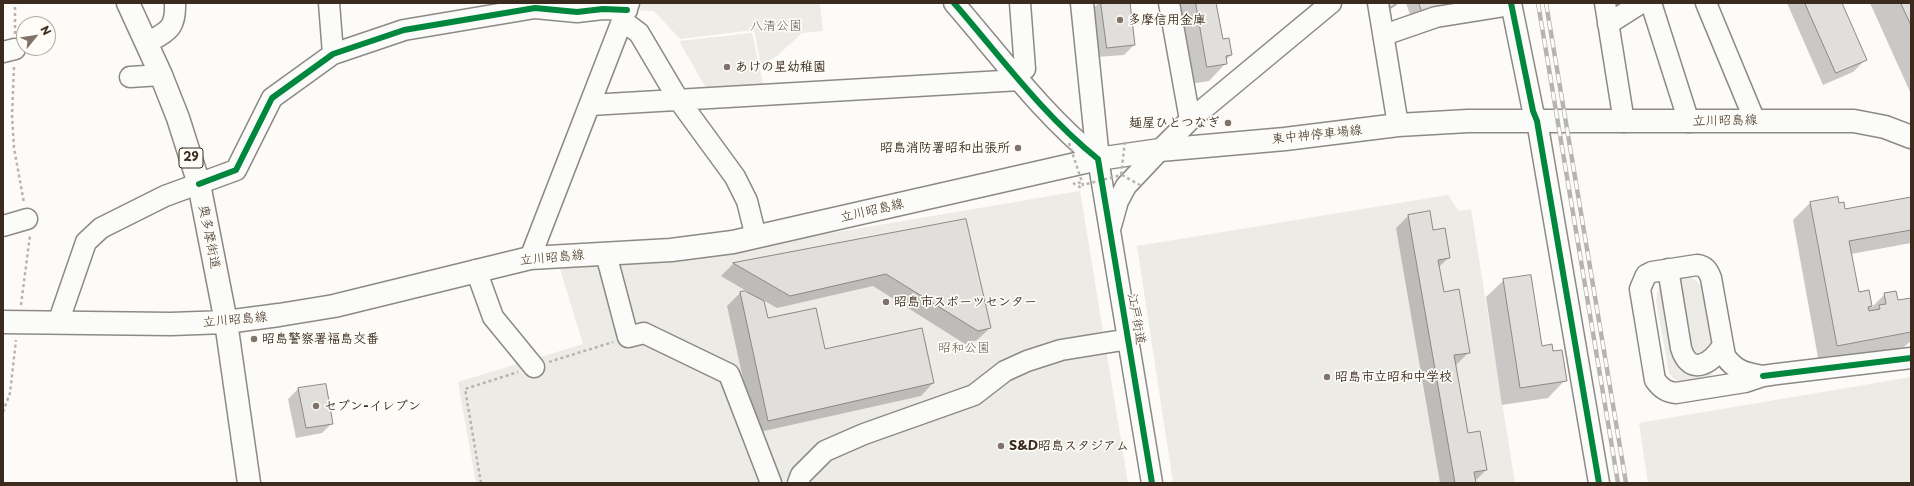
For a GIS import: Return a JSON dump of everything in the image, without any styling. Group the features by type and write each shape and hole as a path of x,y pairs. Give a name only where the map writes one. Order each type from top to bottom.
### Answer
{"main road":[{"name":"奥多摩街道","path":"128,3 161,75 178,118 199,184 226,322 249,483"},
{"name":"江戸街道","path":"1082,3 1098,159"},
{"name":"東中神停車場線","path":"1098,159 1160,150 1270,140 1398,125 1468,121 1537,122"},
{"name":"立川昭島線","path":"1537,122 1854,121 1885,127 1911,137"},
{"name":"立川昭島線","path":"3,322 171,324 226,322 279,315 334,306 530,258 693,248 756,238 1098,159"}],"street":[{"path":"147,44 169,30 174,24 175,3"},
{"path":"329,3 333,54"},
{"path":"954,3 1073,139 1098,159"},
{"path":"590,105 678,100 1015,74 1025,69 1020,3"},
{"path":"1169,3 1190,120"},
{"name":"江戸街道","path":"1110,234 1113,217 1126,186 1160,150 1190,120 1331,3"},
{"path":"1378,3 1398,125"},
{"path":"1605,3 1624,122"},
{"path":"1608,24 1641,3"},
{"path":"1651,3 1688,122"},
{"path":"1706,3 1755,121"},
{"path":"1384,35 1436,17 1511,4 1533,111 1537,122 1599,483"},
{"path":"58,323 86,242 101,228 165,196 236,170 272,98 333,54 404,30 534,6 577,12 601,6 626,11 678,100 735,177 747,201 756,238"},
{"path":"530,258 626,11"},
{"path":"130,77 161,75"},
{"name":"江戸街道","path":"1098,159 1152,483"},
{"path":"3,226 27,219"},
{"path":"606,254 628,337 644,334 729,374 771,483"},
{"path":"1763,376 1741,372 1731,365 1724,351 1711,278 1708,271 1703,266 1697,265 1668,269 1652,272 1646,276 1640,289 1655,380 1659,385 1670,392 1745,382 1763,376 1911,358"},
{"path":"1668,269 1681,348 1686,359 1691,363 1702,365 1724,351"},
{"path":"476,270 493,317 534,367"},
{"path":"798,483 801,475 825,451 864,434 974,395 1005,371 1027,361 1061,350 1128,339"},
{"path":"1706,388 1720,374 1724,351"}],"path":[{"path":"1122,175 1125,141"},
{"path":"1069,143 1083,185 1122,175 1140,185"},
{"path":"481,483 465,388 628,337"}],"shaded area":[{"name":"あけの星幼稚園","path":"752,33 765,92 710,95 679,41"},
{"name":"昭島市立昭和中学校","path":"1448,195 1459,211 1471,209 1515,483 1173,483 1137,246"}],"green space":[{"name":"八清公園","path":"634,3 820,3 823,31 802,33 777,56 761,65 754,30 680,39 654,11 632,10"},
{"name":"昭和公園","path":"1080,191 1128,483 476,483 458,382 583,344 560,269 672,260"},
{"name":"昭島市立昭和中学校","path":"1382,218 1393,228 1431,454 1341,467 1343,483 1176,483 1142,262 1153,256 1302,234"},
{"path":"1684,276 1694,279 1704,288 1714,344 1707,357 1690,354 1679,278"},
{"path":"1662,284 1675,350 1716,366 1709,378 1681,383 1674,379 1669,373 1656,301 1657,293"},
{"path":"1911,377 1911,483 1648,483 1639,423"}],"building":[{"path":"1101,3 1130,3 1135,45 1107,48"},
{"path":"1196,3 1216,3 1223,39 1229,38 1232,55 1226,56 1227,64 1207,67"},
{"path":"1384,3 1397,3 1392,7 1387,7"},
{"path":"1419,3 1447,3 1448,10 1423,14"},
{"path":"1805,3 1842,3 1867,60 1836,73"},
{"path":"1901,3 1911,3 1911,25"},
{"path":"1838,197 1839,203 1844,202 1845,209 1911,197 1911,230 1849,241 1859,292 1869,290 1872,306 1868,307 1869,311 1880,309 1879,305 1886,304 1884,293 1896,291 1898,300 1911,298 1911,332 1837,346 1810,202"},
{"path":"1430,211 1433,230 1445,228 1450,258 1438,260 1444,292 1459,289 1470,353 1454,355 1468,433 1480,431 1487,470 1474,472 1476,483 1455,483 1408,215"},
{"path":"966,219 991,328 978,331 886,274 790,296 733,263"},
{"path":"1531,275 1542,346 1552,344 1553,351 1562,350 1567,381 1520,388 1503,279"},
{"path":"745,291 764,301 768,318 816,308 825,349 922,328 934,383 768,421 740,292"},
{"name":"セブン-イレブン","path":"326,384 333,424 306,428 298,388"}],"railway":[{"path":"1538,3 1618,483"},
{"path":"1546,3 1626,483"}],"cycle path":[{"path":"954,3 1040,104 1059,124 1098,159 1152,483"},
{"path":"1511,3 1533,111 1537,121 1599,483"},
{"path":"199,184 236,170 272,98 333,54 404,30 535,8 577,12 603,9 627,10"},
{"path":"1763,376 1911,358"}],"place":[{"name":"多摩信用金庫","path":"1120,20"},
{"name":"あけの星幼稚園","path":"727,67"},
{"name":"麺屋ひとつなぎ","path":"1228,123"},
{"name":"昭島消防署昭和出張所","path":"1018,148"},
{"name":"昭島市スポーツセンター","path":"886,302"},
{"name":"昭島警察署福島交番","path":"254,339"},
{"name":"昭島市立昭和中学校","path":"1327,377"},
{"name":"セブン-イレブン","path":"316,406"},
{"name":"S&D昭島スタジアム","path":"1001,446"}]}
